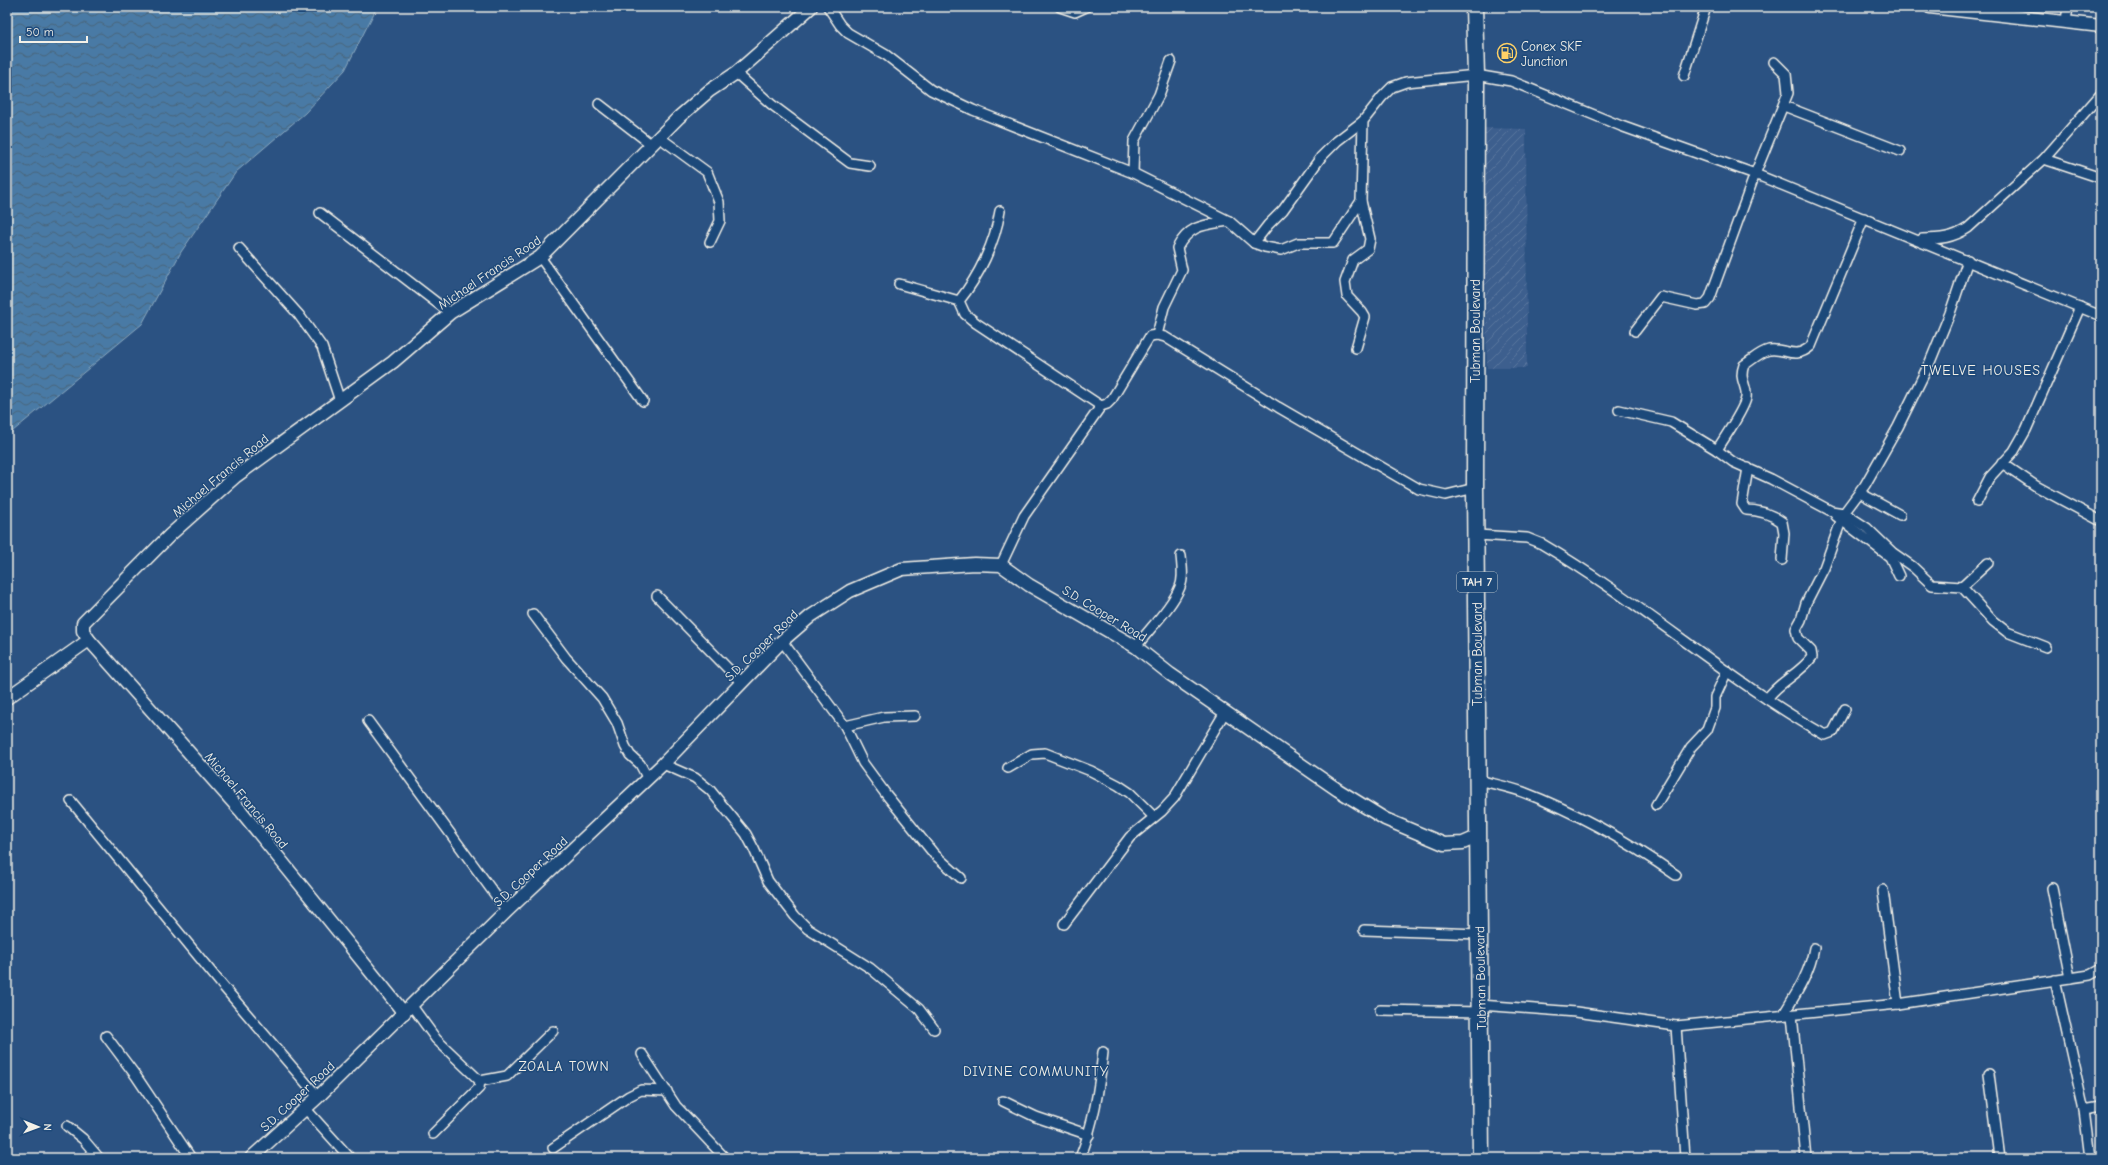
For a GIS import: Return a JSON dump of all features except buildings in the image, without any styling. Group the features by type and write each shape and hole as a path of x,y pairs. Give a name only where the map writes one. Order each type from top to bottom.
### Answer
{"highway":[{"name":"Tubman Boulevard","path":"1474,7 1476,75 1475,488 1477,535 1481,1158"}],"street":[{"name":"Michael Francis Road","path":"408,1010 241,811 89,640 83,631 83,623 170,535 235,477 293,433 340,401 392,362 450,313 540,257 655,141 709,92 736,73 811,7"},
{"path":"828,7 840,25 848,32 886,55 931,90 973,110 1133,173 1229,221 1254,243 1281,250 1298,243 1334,243 1361,201"},
{"path":"1060,7 1075,12 1086,7"},
{"path":"1684,76 1706,7"},
{"path":"1930,7 2101,26"},
{"path":"2066,21 2068,7"},
{"path":"1133,173 1134,142 1159,95 1172,61"},
{"path":"1635,331 1661,297 1697,305 1705,304 1710,298 1755,174 1784,106 1788,85 1786,74 1774,62"},
{"path":"736,73 771,104 850,162 870,166"},
{"path":"1254,243 1268,225 1283,210 1321,157 1337,141 1363,121 1392,87 1406,82 1476,75 1510,81 1620,126 1755,174 1968,260 2101,316"},
{"path":"1919,240 1947,239 1959,234 2044,159 2101,94"},
{"path":"599,104 655,141 707,172 720,202 720,221 710,242"},
{"path":"1784,106 1900,151"},
{"path":"1356,348 1365,318 1362,312 1347,296 1346,282 1353,260 1368,249 1370,240 1361,201 1363,121"},
{"path":"2044,159 2101,178"},
{"path":"959,301 972,284 982,264 997,229 1000,211"},
{"path":"320,213 450,313"},
{"path":"1717,450 1744,402 1746,392 1741,379 1744,365 1764,352 1775,350 1784,353 1797,353 1806,350 1811,346 1864,218"},
{"path":"1157,335 1164,307 1182,270 1177,248 1184,235 1202,225 1229,221"},
{"path":"239,248 299,315 322,347 340,401"},
{"path":"540,257 643,401"},
{"path":"1767,699 1777,687 1806,665 1812,657 1811,651 1798,638 1796,629 1801,620 1806,603 1824,568 1842,516 1860,493 1898,427 1930,362 1950,313 1968,260"},
{"path":"899,284 959,301 965,314 976,323 1101,406"},
{"path":"1977,502 1990,476 2014,451 2026,430 2080,307"},
{"path":"1001,565 1024,516 1101,406 1107,404 1112,399 1150,336 1157,335 1165,337 1278,407 1419,490 1446,495 1475,488"},
{"path":"1619,410 1671,422 1717,450 1733,462 1748,468 1867,528 1893,553 1913,567 1932,585 1962,587 1993,621 2007,632 2046,647"},
{"path":"2002,463 2036,486 2099,520"},
{"path":"1748,468 1742,504 1746,510 1757,510 1773,516 1782,522 1784,533 1782,560"},
{"path":"1860,493 1900,515"},
{"path":"1842,516 1890,557 1899,576"},
{"path":"1477,535 1527,538 1542,544 1640,608 1767,699 1826,735 1833,732 1845,709"},
{"path":"1136,647 1181,586 1181,556"},
{"path":"1962,587 1988,563"},
{"name":"S.D. Cooper Road","path":"252,1158 408,1010 507,911 647,777 663,764 782,641 811,616 850,591 902,569 974,564 1001,565 1029,585 1136,647 1225,712 1338,790 1385,819 1444,844 1463,843 1479,836"},
{"path":"657,596 742,683"},
{"path":"533,614 566,658 602,698 617,723 625,746 647,777"},
{"path":"7,698 89,640"},
{"path":"782,641 845,726 863,763 885,793 934,854 961,878"},
{"path":"1656,805 1691,747 1707,730 1715,708 1715,697 1727,671"},
{"path":"1064,924 1130,837 1174,798 1225,712"},
{"path":"845,726 884,717 915,716"},
{"path":"368,721 507,911"},
{"path":"1008,768 1032,754 1045,753 1091,771 1118,785 1130,793 1154,817"},
{"path":"663,764 695,778 710,790 746,834 768,881 795,916 808,929 870,968 919,1009 934,1029"},
{"path":"1479,780 1522,791 1567,810 1644,852 1676,875"},
{"path":"71,801 222,985 318,1097"},
{"path":"2052,888 2070,978"},
{"path":"1883,890 1898,1004"},
{"path":"1364,930 1480,934"},
{"path":"1806,1158 1788,1015 1812,960 1814,948"},
{"path":"1380,1010 1480,1008 1576,1012 1676,1026 1898,1004 2090,975 2101,969"},
{"path":"2055,980 2084,1110 2090,1158"},
{"path":"408,1010 480,1081"},
{"path":"1676,1026 1685,1158"},
{"path":"480,1081 507,1076 553,1031"},
{"path":"106,1036 136,1076 191,1158"},
{"path":"1080,1158 1089,1135 1098,1095 1103,1052"},
{"path":"642,1054 676,1106 725,1158"},
{"path":"1989,1074 2000,1158"},
{"path":"433,1134 479,1088 480,1081"},
{"path":"554,1148 629,1096 641,1090 667,1091"},
{"path":"1003,1101 1036,1117 1089,1135"},
{"path":"2084,1110 2101,1107"},
{"path":"306,1108 350,1158"},
{"path":"67,1126 83,1139 99,1158"}],"shaded area":[{"path":"1482,128 1526,129 1527,368 1487,368"}],"water":[{"path":"7,7 377,7 345,70 305,113 236,172 181,252 142,324 7,436"}],"place":[{"name":"Conex SKF Junction","path":"1507,53"}],"district":[{"name":"TWELVE HOUSES","path":"1981,370"},
{"name":"ZOALA TOWN","path":"564,1066"},
{"name":"DIVINE COMMUNITY","path":"1036,1071"}]}
